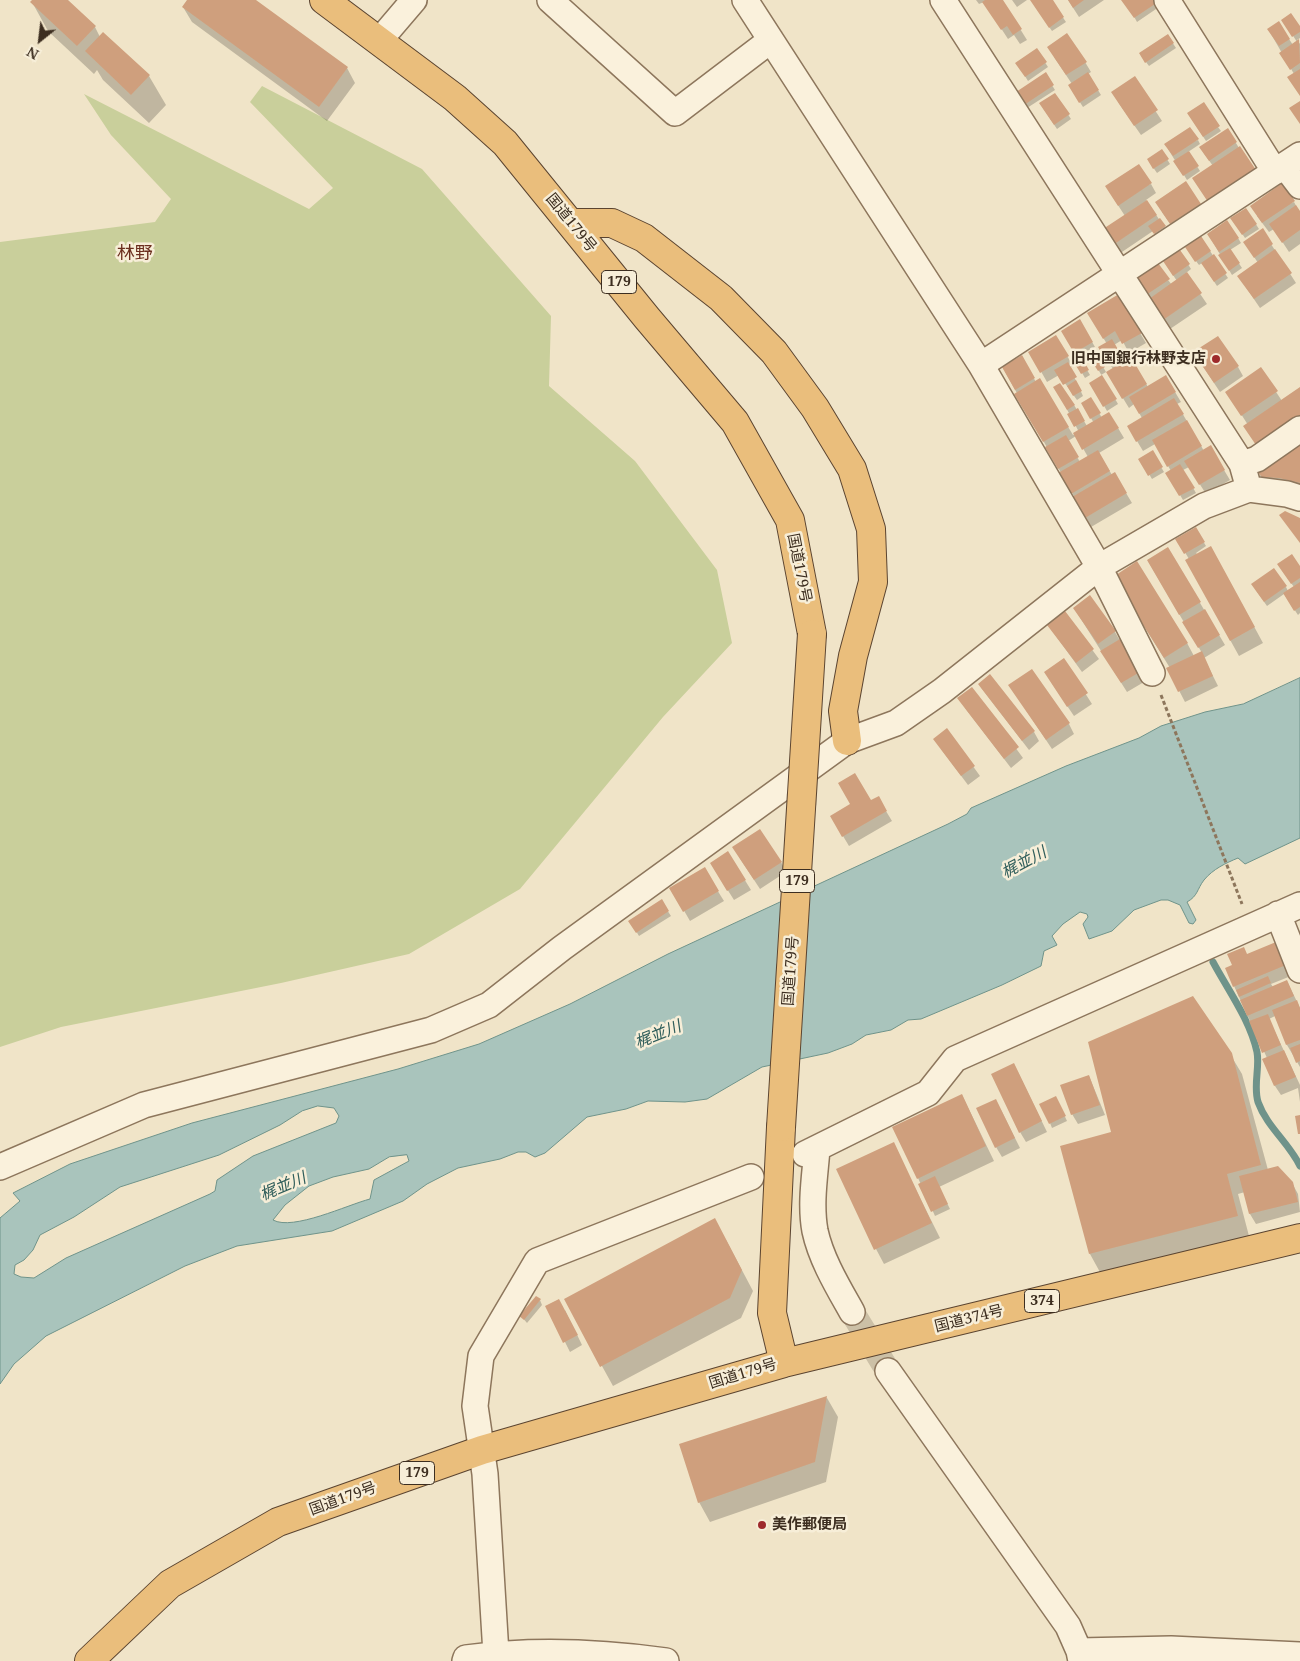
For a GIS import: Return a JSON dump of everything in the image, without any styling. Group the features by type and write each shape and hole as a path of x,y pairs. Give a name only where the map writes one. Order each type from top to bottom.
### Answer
{"highway":[{"name":"国道179号","path":"89,1661 170,1584 278,1522 482,1450 784,1363 772,1312 781,1127 812,634 790,520 735,422 647,318 505,143 455,98 324,0"},
{"path":"571,223 612,223 644,238 721,298 774,352 815,408 852,469 871,529 873,582 852,656 843,711 847,741"},
{"name":"国道374号","path":"784,1363 1300,1238"}],"street":[{"path":"379,41 414,0"},
{"path":"550,0 675,113 771,40"},
{"path":"746,0 981,365 1099,567 1152,672"},
{"path":"943,0 1242,464 1249,489"},
{"path":"1167,0 1300,186"},
{"path":"981,365 1286,164"},
{"path":"1242,464 1257,459 1300,429"},
{"path":"0,1166 144,1105 431,1030 489,1005 562,948 847,741 896,723 942,691 1099,567 1204,506 1249,489 1287,494 1300,498"},
{"path":"852,1312 829,1268 815,1232 811,1152 928,1093 955,1058 1289,909 1300,970"},
{"path":"496,1654 482,1450 475,1406 480,1356 537,1261 751,1177"},
{"path":"888,1370 1068,1626 1080,1656 1171,1649 1300,1655"},
{"path":"465,1661 466,1658 496,1654 617,1654 666,1661"}],"path":[{"path":"1168,713 1244,910"}],"green space":[{"path":"262,86 422,169 551,316 549,386 635,461 717,570 732,643 663,717 520,889 409,954 281,983 61,1027 0,1047 0,242 155,222 171,199 111,135 84,94 309,209 333,188 250,102"}],"water":[{"name":"梶並川","path":"1300,678 1300,838 1245,864 1238,858 1224,864 1211,873 1204,880 1195,895 1187,902 1196,920 1193,924 1189,923 1180,905 1168,900 1161,900 1134,910 1112,931 1089,939 1083,924 1088,917 1087,914 1080,912 1063,924 1052,936 1057,945 1044,951 1041,966 1002,985 921,1019 908,1020 891,1030 866,1035 852,1044 828,1053 762,1067 707,1099 685,1102 648,1101 626,1109 587,1117 545,1153 535,1157 526,1152 518,1152 500,1159 458,1168 427,1184 403,1201 332,1231 237,1246 185,1266 46,1336 14,1364 0,1384 0,1218 20,1201 13,1193 70,1164 192,1123 398,1069 479,1044 570,1004 668,954 948,824 967,814 971,808 1066,766 1139,738 1161,726 1205,712 1243,704","holes":["318,1106 334,1108 339,1116 336,1123 253,1156 217,1180 215,1191 210,1194 66,1258 34,1278 21,1277 14,1274 15,1265 24,1260 33,1250 40,1235 74,1217 120,1187 219,1155 280,1125 302,1111","407,1155 409,1161 374,1180 370,1199 306,1220 282,1223 273,1220 285,1205 309,1186 333,1177 369,1169 389,1157"]}],"building":[{"path":"32,0 68,0 96,26 77,46 30,2"},
{"path":"187,0 256,0 348,67 319,107 182,7"},
{"path":"985,0 1003,0 1022,29 1013,35 1007,26 1001,30 982,2"},
{"path":"1030,0 1053,0 1064,17 1049,28"},
{"path":"1068,0 1084,0 1073,8"},
{"path":"1121,0 1156,0 1158,2 1134,18"},
{"path":"1291,13 1300,26 1300,32 1292,37 1281,20"},
{"path":"1279,21 1290,39 1279,46 1267,29"},
{"path":"103,32 150,75 131,95 85,51"},
{"path":"1067,33 1087,62 1066,75 1047,47"},
{"path":"1168,34 1174,43 1145,63 1139,53"},
{"path":"1299,39 1300,63 1290,70 1279,53"},
{"path":"1037,48 1047,62 1025,77 1015,63"},
{"path":"1300,69 1300,96 1287,77"},
{"path":"1046,72 1054,85 1024,105 1016,92"},
{"path":"1088,72 1099,90 1079,103 1068,85"},
{"path":"1135,76 1158,110 1134,126 1111,92"},
{"path":"1055,93 1070,114 1054,125 1039,103"},
{"path":"1300,101 1300,124 1289,108"},
{"path":"1204,102 1220,126 1203,137 1187,113"},
{"path":"1190,127 1199,139 1173,156 1164,144"},
{"path":"1228,128 1237,142 1209,161 1199,147"},
{"path":"1240,146 1256,170 1208,202 1192,178"},
{"path":"1162,149 1169,159 1153,169 1147,159"},
{"path":"1189,151 1199,166 1183,176 1173,161"},
{"path":"1139,164 1152,183 1118,206 1105,186"},
{"path":"1186,181 1201,204 1170,224 1155,202"},
{"path":"1282,183 1295,201 1262,223 1250,206"},
{"path":"1147,200 1157,215 1113,245 1103,229"},
{"path":"1296,205 1300,211 1300,230 1282,243 1269,224"},
{"path":"1246,208 1257,224 1242,235 1230,218"},
{"path":"1160,218 1166,226 1154,234 1148,226"},
{"path":"1227,220 1239,238 1219,252 1207,234"},
{"path":"1263,228 1273,244 1254,258 1243,242"},
{"path":"1201,236 1211,251 1195,262 1185,247"},
{"path":"1230,248 1240,263 1229,271 1218,255"},
{"path":"1275,249 1292,273 1254,299 1237,276"},
{"path":"1180,250 1190,264 1173,276 1163,261"},
{"path":"1214,254 1227,273 1214,282 1201,263"},
{"path":"1158,263 1170,279 1146,295 1134,279"},
{"path":"1187,272 1202,293 1163,320 1149,299"},
{"path":"1119,294 1142,333 1122,344 1115,331 1103,339 1087,313"},
{"path":"1080,319 1093,342 1074,353 1061,331"},
{"path":"1056,335 1069,356 1040,373 1028,352"},
{"name":"旧中国銀行林野支店","path":"1218,336 1239,366 1214,383 1193,352"},
{"path":"1112,339 1123,358 1109,366 1098,347"},
{"path":"1094,349 1105,367 1098,371 1087,354"},
{"path":"1080,354 1089,370 1081,374 1072,359"},
{"path":"1022,355 1035,378 1015,390 1002,367"},
{"path":"1131,357 1147,384 1122,399 1106,372"},
{"path":"1068,362 1077,377 1063,385 1054,370"},
{"path":"1261,367 1278,391 1241,416 1225,392"},
{"path":"1102,375 1117,399 1103,407 1089,383"},
{"path":"1166,375 1176,392 1139,414 1129,397"},
{"path":"1040,378 1069,427 1043,442 1014,394"},
{"path":"1076,380 1082,391 1073,396 1067,386"},
{"path":"1060,383 1075,405 1067,410 1053,387"},
{"path":"1300,387 1300,418 1258,448 1243,426"},
{"path":"1091,397 1101,413 1090,419 1081,403"},
{"path":"1174,398 1184,414 1136,442 1127,426"},
{"path":"1078,408 1085,421 1074,427 1067,414"},
{"path":"1109,412 1119,428 1082,450 1073,433"},
{"path":"1187,420 1202,446 1167,467 1152,440"},
{"path":"1066,435 1079,457 1058,469 1045,447"},
{"path":"1300,444 1300,483 1279,478 1262,477 1255,469"},
{"path":"1211,445 1225,470 1199,485 1184,461"},
{"path":"1098,450 1110,471 1071,494 1058,473"},
{"path":"1153,450 1163,467 1148,476 1138,459"},
{"path":"1180,464 1195,488 1179,496 1165,473"},
{"path":"1115,472 1127,493 1085,518 1072,497"},
{"path":"1285,511 1300,518 1300,543 1279,515"},
{"path":"1196,527 1205,542 1184,554 1175,539"},
{"path":"1211,546 1255,627 1230,641 1185,560"},
{"path":"1168,547 1201,602 1179,615 1147,560"},
{"path":"1292,554 1300,566 1300,578 1291,584 1277,564"},
{"path":"1137,561 1188,643 1164,658 1113,577"},
{"path":"1274,568 1287,586 1264,602 1251,584"},
{"path":"1300,582 1300,607 1294,611 1283,593"},
{"path":"1090,595 1116,631 1098,644 1073,608"},
{"path":"1205,609 1220,635 1198,648 1182,622"},
{"path":"1065,611 1094,649 1076,663 1047,625"},
{"path":"1120,639 1140,672 1121,683 1100,651"},
{"path":"1202,651 1213,676 1178,692 1166,668"},
{"path":"1064,658 1088,693 1067,707 1044,672"},
{"path":"1032,669 1070,723 1046,740 1008,685"},
{"path":"990,674 1035,731 1022,741 978,684"},
{"path":"972,687 1019,747 1004,759 957,698"},
{"path":"947,728 975,766 961,776 933,739"},
{"path":"855,773 871,800 879,796 887,811 842,837 830,816 850,804 838,783"},
{"path":"760,829 782,862 754,880 732,847"},
{"path":"728,851 746,880 727,891 710,863"},
{"path":"705,867 719,891 683,912 669,888"},
{"path":"662,899 669,911 636,933 628,921"},
{"path":"1276,942 1286,965 1233,987 1225,968 1232,965 1227,954 1244,947 1247,954"},
{"path":"1268,976 1271,983 1239,997 1236,990"},
{"path":"1287,980 1294,996 1247,1016 1240,1000"},
{"path":"1193,996 1232,1053 1261,1165 1227,1174 1238,1216 1089,1254 1060,1146 1111,1132 1088,1042"},
{"path":"1297,1000 1300,1008 1300,1040 1286,1045 1272,1010"},
{"path":"1268,1014 1281,1045 1262,1053 1249,1021"},
{"path":"1300,1044 1300,1061 1296,1063 1290,1048"},
{"path":"1284,1050 1296,1077 1274,1086 1262,1059"},
{"path":"1014,1063 1042,1121 1019,1133 991,1074"},
{"path":"1089,1075 1100,1105 1071,1115 1060,1085"},
{"path":"962,1094 986,1146 917,1179 892,1127"},
{"path":"1056,1096 1066,1116 1049,1124 1039,1104"},
{"path":"996,1099 1015,1138 995,1148 976,1108"},
{"path":"1300,1115 1300,1134 1298,1134 1295,1116"},
{"path":"894,1142 932,1223 874,1250 836,1169"},
{"path":"1278,1166 1293,1182 1298,1202 1249,1214 1239,1176"},
{"path":"935,1176 948,1204 931,1212 918,1184"},
{"path":"715,1218 742,1270 730,1298 600,1367 564,1299"},
{"path":"536,1296 541,1299 524,1320 519,1316"},
{"path":"559,1299 578,1335 563,1343 545,1306"},
{"path":"827,1396 815,1462 698,1503 679,1444"}],"waterway":[{"path":"1213,962 1244,1017 1254,1040 1258,1058 1256,1089 1258,1102 1267,1119 1300,1166"}],"tunnel":[{"path":"852,1312 888,1371"}],"place":[{"name":"旧中国銀行林野支店","path":"1216,359"},
{"name":"美作郵便局","path":"762,1525"}],"district":[{"name":"林野","path":"135,254"}]}
